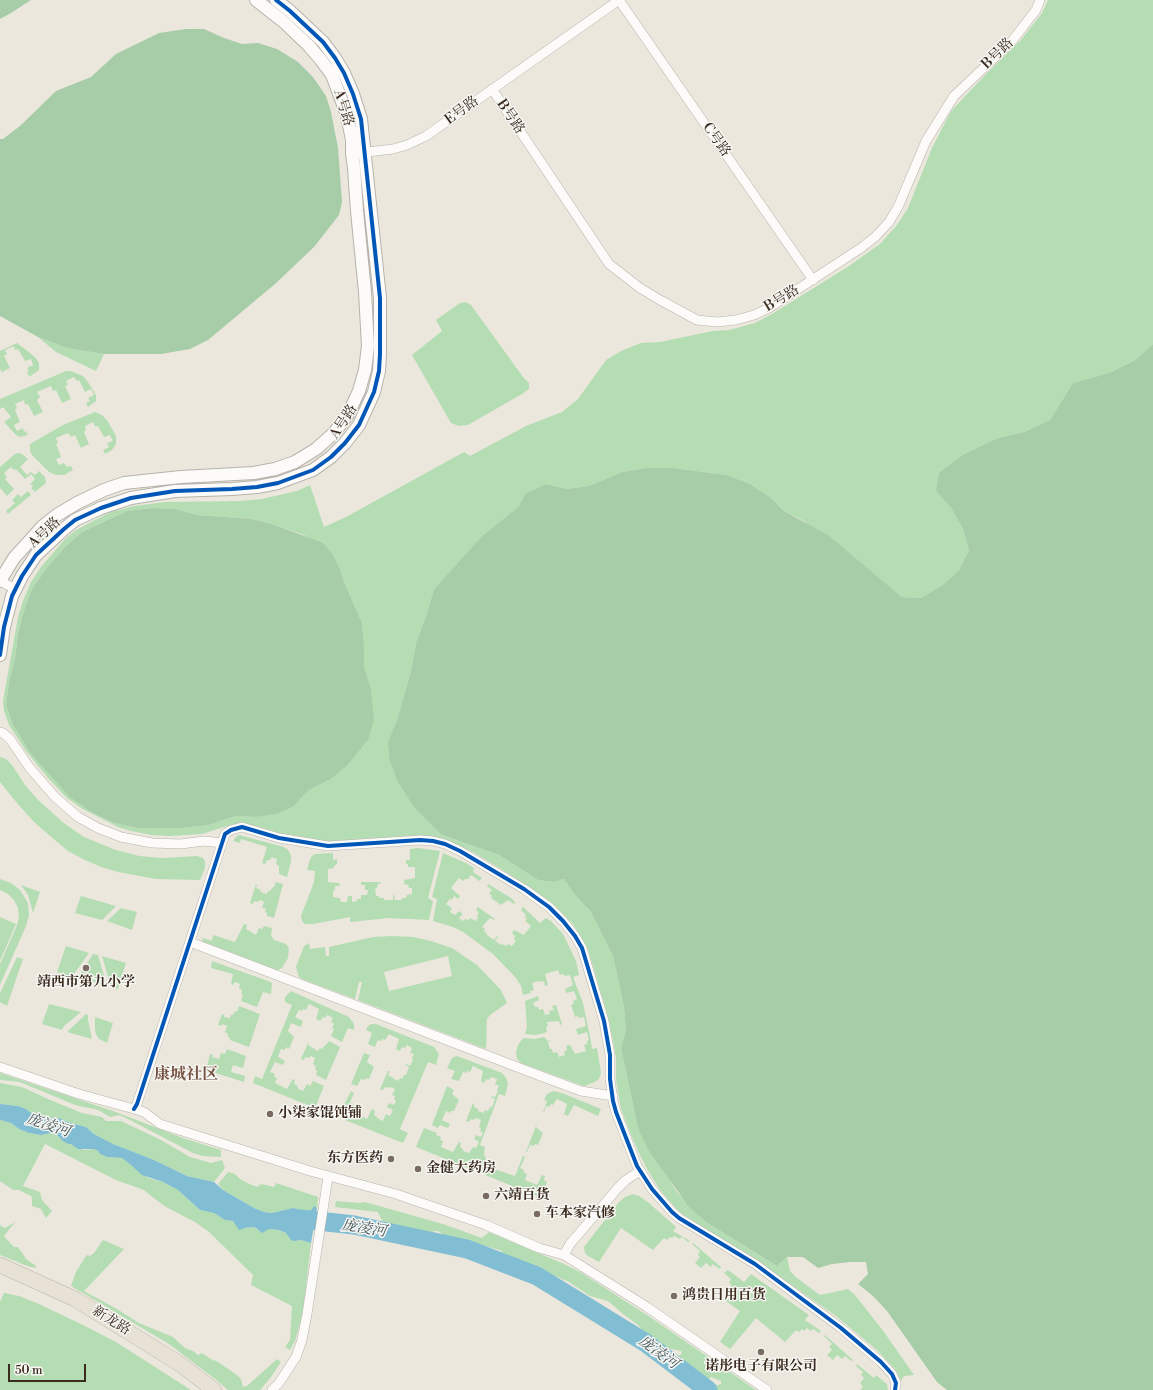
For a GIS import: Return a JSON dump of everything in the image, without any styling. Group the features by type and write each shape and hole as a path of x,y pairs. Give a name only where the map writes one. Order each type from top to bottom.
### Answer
{"main road":[{"name":"新龙路","path":"0,1265 75,1299 180,1364 214,1390"},
{"name":"新龙路","path":"0,1271 71,1304 158,1355 208,1390"}],"street":[{"name":"A号路","path":"0,581 14,558 43,526 57,515 89,496 124,483 168,478 254,472 275,469 295,462 316,449 334,433 348,414 359,391 365,370 368,346 352,140 347,115 332,75 309,46 256,0"},
{"name":"E号路","path":"352,153 393,149 407,145 426,136 619,0"},
{"name":"C号路","path":"619,0 813,280"},
{"name":"B号路","path":"492,90 609,264 623,276 660,300 697,320 717,322 736,320 754,315 769,308 876,237 898,207 926,142 954,96 1012,40 1036,10 1040,0"},
{"name":"A号路","path":"0,655 4,627 15,589 22,576 32,560 75,520 101,508 131,498 175,491 257,487 278,483 313,470 331,457 345,443 359,425 374,392 379,371 380,298 361,119 344,73 322,42 284,2"},
{"path":"277,18 284,2"},
{"path":"0,581 15,589"},
{"path":"0,732 10,739 29,767 55,798 78,817 98,828 121,837 152,843 181,844 204,841 222,843"},
{"path":"134,1109 137,1104 225,834 242,827 279,838 328,846 396,841 433,841 445,844 460,851 524,889 549,907 575,936 582,948 604,1021 610,1055 610,1079 616,1112 640,1171 662,1201 679,1218 755,1264 853,1337 892,1374 896,1383 896,1390"},
{"path":"190,942 546,1078 581,1090 613,1096"},
{"path":"0,1067 79,1094 144,1112 160,1124 328,1176 402,1196 486,1225 539,1248 564,1255 647,1307 767,1390"},
{"path":"564,1255 570,1244 617,1189 626,1180 640,1171"},
{"path":"272,1390 279,1383 296,1357 302,1340 328,1176"}],"green space":[{"path":"0,0 31,0 0,19"},
{"path":"1048,0 1153,0 1153,344 1135,360 1109,373 1073,383 1050,420 1024,432 998,438 964,454 936,491 951,508 963,529 969,550 959,570 944,584 921,598 902,597 848,552 802,520 784,511 770,497 750,484 727,475 673,468 646,468 622,472 589,486 567,489 546,484 526,493 518,507 481,537 434,589 416,643 411,671 389,743 442,835 499,855 538,880 553,882 564,879 575,895 591,912 613,956 624,1007 626,1030 621,1048 638,1128 677,1192 706,1222 777,1266 787,1257 790,1271 820,1295 848,1289 855,1295 884,1332 914,1375 904,1376 901,1381 895,1369 877,1350 836,1316 767,1268 679,1212 660,1190 638,1151 621,1109 616,1080 616,1058 613,1040 588,949 573,924 553,904 506,872 473,852 450,842 401,837 326,842 281,835 244,823 234,824 202,834 169,836 152,835 118,827 81,808 67,798 48,778 26,751 9,725 4,711 3,701 18,617 31,582 41,567 66,538 76,530 93,521 111,512 134,506 165,502 241,501 262,499 297,491 310,485 324,527 346,517 464,452 470,456 526,426 562,412 578,399 606,360 621,351 641,343 660,342 713,331 729,330 755,323 849,266 880,244 897,225 908,208 932,148 951,111 1020,41 1042,13","holes":["153,508 176,509 197,515 252,519 275,525 304,535 333,555 362,623 364,667 371,689 368,740 348,765 331,779 309,790 294,806 255,817 236,816 208,825 183,828 138,828 114,823 93,813 31,754 13,725 6,705 9,682 15,659 18,631 25,607 32,589 46,569 64,548 82,532 127,511"]},
{"path":"186,29 204,29 242,44 258,43 277,49 298,62 313,77 326,96 331,112 338,148 342,202 339,215 314,247 275,284 208,340 190,349 161,354 104,354 67,348 38,337 0,316 0,139 3,139 20,126 56,91 91,77 116,54 159,33"},
{"path":"466,302 471,305 523,377 529,383 529,389 468,425 459,426 451,423 412,355 442,331 436,320 460,303"},
{"path":"38,337 67,348 104,354 96,371 56,352"},
{"path":"17,343 35,357 39,363 39,370 29,377 27,372 29,371 27,368 33,365 31,359 25,361 18,349 15,350 14,346 5,350 7,354 4,356 10,368 2,372 0,369 0,351"},
{"path":"1153,344 1153,1390 947,1390 937,1382 887,1311 873,1296 858,1284 868,1274 866,1262 832,1264 818,1268 803,1257 787,1257 777,1266 706,1222 689,1207 649,1151 638,1128 621,1048 626,1030 624,1007 613,956 591,912 575,895 564,879 553,882 538,880 499,855 442,835 414,807 398,782 390,761 388,743 397,720 411,671 416,643 434,589 481,537 518,507 526,493 546,484 567,489 589,486 622,472 646,468 673,468 727,475 750,484 770,497 784,511 828,535 902,597 921,598 944,584 959,570 969,550 963,529 951,508 936,491 939,473 964,454 998,438 1024,432 1050,420 1073,383 1109,373 1135,360"},
{"path":"66,371 71,371 83,376 96,395 96,401 88,407 86,403 90,401 88,398 94,395 91,389 85,392 79,380 77,381 74,377 66,381 68,385 65,386 71,399 62,403 56,390 53,391 51,386 37,392 40,397 37,400 43,412 34,416 28,404 25,405 24,400 15,404 17,408 15,410 20,422 14,425 17,431 23,428 24,432 26,431 28,435 20,437 16,435 4,422 11,417 3,407 0,409 0,399"},
{"path":"95,412 102,415 107,420 116,436 116,444 112,450 105,454 103,450 109,447 107,443 113,441 110,435 104,437 98,426 95,426 93,422 85,426 86,430 84,432 89,444 81,448 75,435 71,437 68,433 56,438 58,443 56,444 61,457 56,459 59,465 64,463 67,467 71,466 73,470 64,475 56,475 49,472 32,455 30,451 30,444 63,425"},
{"path":"19,453 28,459 20,467 27,475 31,472 35,475 39,471 45,477 46,483 35,492 31,488 33,486 30,484 35,479 31,474 25,479 16,469 14,470 11,467 4,473 7,477 5,479 14,489 7,496 0,488 0,467 15,454"},
{"path":"28,491 31,495 8,514 6,511 15,503 12,500 18,494 21,497"},
{"path":"153,508 176,509 197,515 252,519 275,525 323,543 333,555 340,569 362,623 364,667 371,689 374,720 368,740 348,765 331,779 309,790 294,806 276,814 255,817 236,816 208,825 183,828 138,828 114,823 93,813 70,797 31,754 13,725 6,705 9,682 15,659 18,632 32,589 46,569 64,548 82,532 127,511"},
{"path":"0,757 6,759 12,765 25,785 38,800 65,824 84,837 116,850 139,856 162,858 197,856 203,858 205,868 200,880 156,879 118,872 101,867 68,851 34,822 0,782"},
{"path":"239,835 284,847 288,850 291,855 291,861 287,877 279,874 279,866 276,864 277,859 272,857 270,860 267,860 265,864 262,863 267,847 241,839 240,843 233,841"},
{"path":"418,848 440,851 428,898 433,901 429,920 389,918 350,922 350,917 313,924 305,924 302,921 301,916 314,882 315,871 307,870 310,859 315,854 333,853 333,860 337,859 337,864 334,868 328,869 328,882 339,883 340,886 335,886 333,897 340,898 341,902 347,902 348,896 352,896 352,902 357,901 357,899 361,899 361,895 367,895 368,890 365,890 365,885 361,885 361,882 381,882 375,889 376,896 379,896 379,898 384,898 384,900 393,900 394,895 395,900 402,900 402,898 406,898 407,895 412,894 412,888 409,888 408,885 404,884 404,880 415,878 415,867 408,867 406,860 410,860 410,849"},
{"path":"443,853 474,868 473,872 482,878 479,881 471,875 468,879 463,881 459,878 451,888 460,896 458,899 454,896 452,900 450,899 446,904 452,908 450,912 455,915 459,911 463,914 459,918 463,921 470,918 476,921 479,912 476,910 478,907 495,919 490,918 482,927 485,929 484,931 487,935 494,940 497,936 498,937 495,941 501,945 506,946 508,944 512,946 516,941 514,939 515,936 512,933 514,930 524,935 531,926 525,921 527,919 525,917 526,915 521,910 523,907 540,923 546,918 551,921 563,934 576,961 579,975 573,977 583,1003 592,1049 597,1048 601,1073 599,1079 595,1082 584,1086 521,1063 517,1059 516,1052 518,1045 523,1038 534,1039 544,1037 548,1041 552,1040 548,1042 550,1049 552,1049 553,1053 557,1052 559,1057 565,1055 564,1052 567,1050 566,1046 570,1045 575,1054 586,1051 584,1045 587,1044 587,1041 589,1040 587,1032 578,1035 576,1029 586,1026 584,1017 575,1017 571,1005 574,1004 573,1001 577,999 574,991 566,993 565,989 573,985 570,975 560,975 558,970 545,974 548,985 545,986 544,981 532,983 534,990 530,991 531,993 523,995 521,986 516,978 493,954 463,932 453,927 433,921 437,899 432,897"},
{"path":"0,879 11,883 20,890 28,903 29,915 26,926 0,985 0,964 19,917 18,908 14,900 8,894 0,890"},
{"path":"276,882 283,884 274,918 267,916 267,913 265,912 266,909 262,908 264,902 260,900 258,902 254,901 253,904 250,903 256,884 256,888 261,890 260,892 267,894 268,891 274,887"},
{"path":"488,884 511,898 515,902 514,904 508,900 501,905 491,898 492,896 489,893 492,890 487,886"},
{"path":"21,885 40,892 33,913 28,895"},
{"path":"81,896 116,906 102,920 75,913"},
{"path":"121,908 137,912 132,930 107,921"},
{"path":"0,917 16,924 0,961"},
{"path":"244,924 247,925 246,929 256,935 259,928 262,929 264,926 272,928 271,936 274,940 286,944 289,948 288,958 282,968 277,970 203,942 202,938 212,941 213,935 235,942"},
{"path":"373,937 413,937 431,941 452,948 477,965 501,990 507,1003 490,1015 487,1019 486,1049 358,1000 362,982 359,982 355,999 299,977 296,967 304,946 309,943 310,949 325,947 326,956 329,956 329,947","holes":["448,956 452,976 389,991 384,972"]},
{"path":"66,946 89,953 72,977 57,972"},
{"path":"93,954 98,955 107,986 78,977"},
{"path":"102,956 126,963 118,989 111,987"},
{"path":"17,957 23,959 7,1006 0,1002 0,993"},
{"path":"212,961 272,983 271,994 263,992 257,1007 241,1001 243,995 241,994 242,990 239,988 240,984 235,982 233,985 231,984 233,974 211,968"},
{"path":"291,991 349,1017 354,1024 354,1030 348,1028 342,1042 331,1036 334,1029 332,1028 334,1024 331,1022 333,1018 327,1015 320,1021 316,1019 319,1009 309,1004 306,1010 299,1010 295,1017 303,1021 301,1027 291,1023 288,1031 294,1037 289,1049 286,1047 285,1050 281,1049 278,1057 285,1061 283,1065 275,1062 270,1072 275,1074 274,1077 277,1078 275,1083 287,1089 293,1079 295,1080 294,1084 298,1086 297,1088 303,1091 307,1084 310,1086 313,1081 324,1086 315,1108 253,1083 255,1076 262,1079 292,1005 285,1002 285,997"},
{"path":"538,996 539,1000 533,1003 535,1007 538,1007 539,1010 543,1009 545,1015 550,1014 549,1011 554,1010 552,1006 556,1005 562,1024 560,1025 559,1021 547,1022 548,1026 546,1027 547,1031 545,1033 535,1035 525,1034 527,1027 525,1001"},
{"path":"49,1004 81,1012 64,1026 62,1030 42,1024"},
{"path":"239,1006 260,1014 249,1047 230,1040 228,1034 225,1032 227,1026 222,1024 221,1026 218,1025 222,1014 224,1017 230,1018 235,1011 237,1012"},
{"path":"86,1014 88,1015 92,1039 67,1032"},
{"path":"95,1017 113,1023 107,1043 99,1039 97,1036 95,1031"},
{"path":"371,1024 376,1024 434,1047 439,1054 436,1065 428,1062 400,1129 408,1133 403,1143 345,1120 351,1109 344,1105 351,1091 354,1093 350,1102 357,1108 355,1113 367,1119 372,1109 375,1111 374,1115 383,1121 386,1114 390,1116 393,1110 387,1107 389,1103 394,1105 396,1101 394,1099 395,1096 392,1095 395,1089 385,1087 383,1090 380,1089 388,1071 390,1071 388,1075 398,1081 406,1075 409,1067 405,1065 410,1066 413,1060 412,1058 414,1054 410,1053 412,1048 407,1045 405,1048 402,1047 400,1051 396,1049 399,1039 389,1034 385,1040 378,1040 375,1047 368,1044 372,1033 366,1030"},
{"path":"309,1041 308,1045 318,1051 320,1048 322,1049 329,1041 340,1047 326,1080 316,1075 316,1066 313,1064 315,1058 311,1056 309,1058 306,1057 303,1060 301,1059"},
{"path":"227,1049 246,1056 243,1068 233,1065 231,1072 245,1076 244,1082 206,1070 210,1054 213,1055 212,1057 219,1059 221,1053 225,1054"},
{"path":"364,1053 370,1055 367,1062 374,1067 369,1079 361,1079 357,1086 351,1084"},
{"path":"457,1056 502,1073 506,1078 508,1083 505,1096 499,1094 480,1145 485,1147 484,1154 487,1163 494,1169 515,1176 523,1156 525,1157 520,1168 527,1174 525,1180 537,1185 542,1175 545,1176 544,1180 547,1182 542,1198 416,1147 424,1128 437,1133 436,1135 441,1137 440,1140 443,1141 441,1147 453,1152 459,1142 461,1143 460,1147 463,1151 469,1153 473,1147 476,1148 479,1142 474,1139 476,1135 481,1137 483,1133 480,1131 481,1128 479,1127 481,1120 476,1118 474,1120 471,1119 469,1122 466,1121 473,1103 474,1107 478,1109 478,1111 484,1113 485,1110 488,1111 490,1107 492,1107 495,1099 491,1096 495,1097 499,1086 495,1084 497,1079 491,1077 489,1080 486,1079 484,1083 481,1081 483,1071 473,1066 470,1072 463,1072 459,1081 451,1079 455,1071 447,1068 452,1058"},
{"path":"0,1073 113,1111 183,1138 221,1150 221,1157 203,1156 193,1153 119,1115 110,1117 98,1110 75,1105 20,1082 0,1080"},
{"path":"0,1083 22,1087 82,1113 102,1117 106,1121 121,1121 161,1140 190,1157 211,1163 222,1160 225,1168 214,1182 187,1176 154,1160 113,1144 94,1134 86,1127 67,1122 59,1118 42,1117 18,1106 0,1104"},
{"path":"447,1086 454,1090 452,1094 459,1100 454,1111 451,1111 450,1113 446,1111 442,1120 450,1124 448,1128 440,1125 438,1128 432,1125"},
{"path":"553,1091 562,1093 601,1109 598,1116 574,1105 568,1116 564,1114 567,1104 557,1099 553,1105 551,1104 549,1107 546,1106 543,1112 547,1101 544,1100 547,1094"},
{"path":"539,1118 536,1127 543,1133 538,1145 530,1145 526,1152"},
{"path":"0,1120 11,1123 19,1129 29,1133 41,1135 51,1133 68,1144 84,1150 94,1149 107,1157 122,1158 148,1178 163,1182 178,1190 200,1210 214,1213 225,1220 233,1221 242,1229 252,1227 259,1230 279,1230 311,1243 303,1312 295,1341 290,1350 285,1347 290,1340 292,1306 251,1285 253,1275 209,1232 195,1222 166,1207 144,1190 116,1180 45,1144 23,1186 40,1192 42,1200 52,1211 46,1218 41,1209 32,1206 31,1196 19,1190 13,1190 0,1181"},
{"path":"228,1172 235,1174 240,1179 257,1187 261,1184 274,1187 276,1183 318,1197 317,1208 314,1207 310,1212 293,1208 272,1213 254,1208 223,1190 218,1184"},
{"path":"633,1194 649,1203 676,1227 673,1231 690,1241 688,1242 682,1237 679,1239 675,1236 672,1238 670,1237 667,1240 664,1238 653,1250 621,1228 599,1262 588,1256 585,1253 584,1247 618,1203 625,1197"},
{"path":"336,1201 365,1202 443,1224 482,1238 489,1232 564,1264 580,1272 650,1317 756,1390 717,1390 715,1386 721,1384 721,1381 711,1377 709,1378 711,1384 710,1386 707,1386 683,1365 673,1359 673,1357 682,1354 681,1351 661,1347 652,1342 638,1325 608,1301 590,1296 569,1282 533,1266 513,1261 500,1250 473,1243 465,1239 448,1238 438,1231 434,1231 427,1236 423,1236 420,1234 419,1229 414,1229 410,1232 400,1231 387,1225 381,1219 378,1212 335,1207"},
{"path":"15,1222 4,1236 14,1247 18,1247 27,1260 35,1265 36,1268 0,1255 0,1225 5,1228"},
{"path":"103,1240 124,1249 84,1291 139,1323 173,1337 185,1348 198,1355 202,1353 214,1361 215,1360 237,1375 241,1379 243,1387 247,1386 277,1359 281,1362 260,1390 228,1390 169,1344 71,1286 76,1272 84,1259 87,1255 90,1256 94,1253"},
{"path":"693,1243 721,1267 720,1269 712,1264 711,1267 706,1263 701,1268 695,1263 700,1257 698,1255 700,1251 692,1244"},
{"path":"728,1270 744,1282 751,1274 809,1315 805,1320 821,1331 819,1333 813,1329 811,1331 807,1328 804,1331 802,1329 799,1332 796,1330 785,1342 756,1318 730,1349 720,1342 740,1311 726,1301 731,1295 728,1291 732,1286 729,1283 731,1279 724,1273"},
{"path":"4,1293 19,1296 39,1304 116,1342 191,1390 0,1390 0,1302"},
{"path":"825,1335 853,1360 851,1361 845,1356 842,1359 837,1355 833,1360 827,1355 832,1350 829,1347 832,1344 824,1336"},
{"path":"857,1364 874,1378 876,1375 887,1384 888,1390 860,1390 863,1387 860,1383 864,1378 861,1375 863,1372 856,1366"}],"water":[{"path":"0,1104 18,1106 42,1117 59,1118 67,1122 86,1127 94,1134 113,1144 154,1160 187,1176 214,1182 223,1190 254,1208 264,1212 272,1213 293,1208 310,1212 314,1206 317,1208 311,1243 301,1240 291,1240 286,1233 279,1230 269,1229 262,1233 256,1228 252,1227 239,1230 233,1221 225,1220 214,1213 200,1210 178,1190 163,1182 142,1175 122,1158 107,1157 94,1149 78,1149 63,1141 56,1134 51,1133 41,1135 29,1133 19,1129 11,1123 0,1120"}],"waterway":[{"name":"庞凌河","path":"300,1219 354,1225 467,1249 537,1276 646,1343 708,1390"}],"cycle path":[{"path":"0,655 4,627 12,596 22,576 36,555 75,520 101,508 131,498 175,491 257,487 278,483 313,470 331,457 345,443 359,425 374,392 379,371 380,298 361,119 353,94 344,73 335,58 323,42 276,0"},
{"path":"134,1109 137,1104 225,834 231,830 242,827 279,838 328,846 420,840 445,844 460,851 524,889 549,907 575,936 582,948 604,1021 610,1055 610,1079 616,1112 637,1166 652,1189 679,1218 755,1264 841,1328 881,1362 892,1374 896,1383 895,1390"}],"place":[{"name":"靖西市第九小学","path":"86,968"},
{"name":"小柒家馄饨铺","path":"270,1114"},
{"name":"东方医药","path":"391,1159"},
{"name":"金健大药房","path":"418,1169"},
{"name":"六靖百货","path":"486,1196"},
{"name":"车本家汽修","path":"537,1214"},
{"name":"鸿贵日用百货","path":"674,1296"},
{"name":"诺彤电子有限公司","path":"761,1352"}],"district":[{"name":"康城社区","path":"186,1075"}]}
